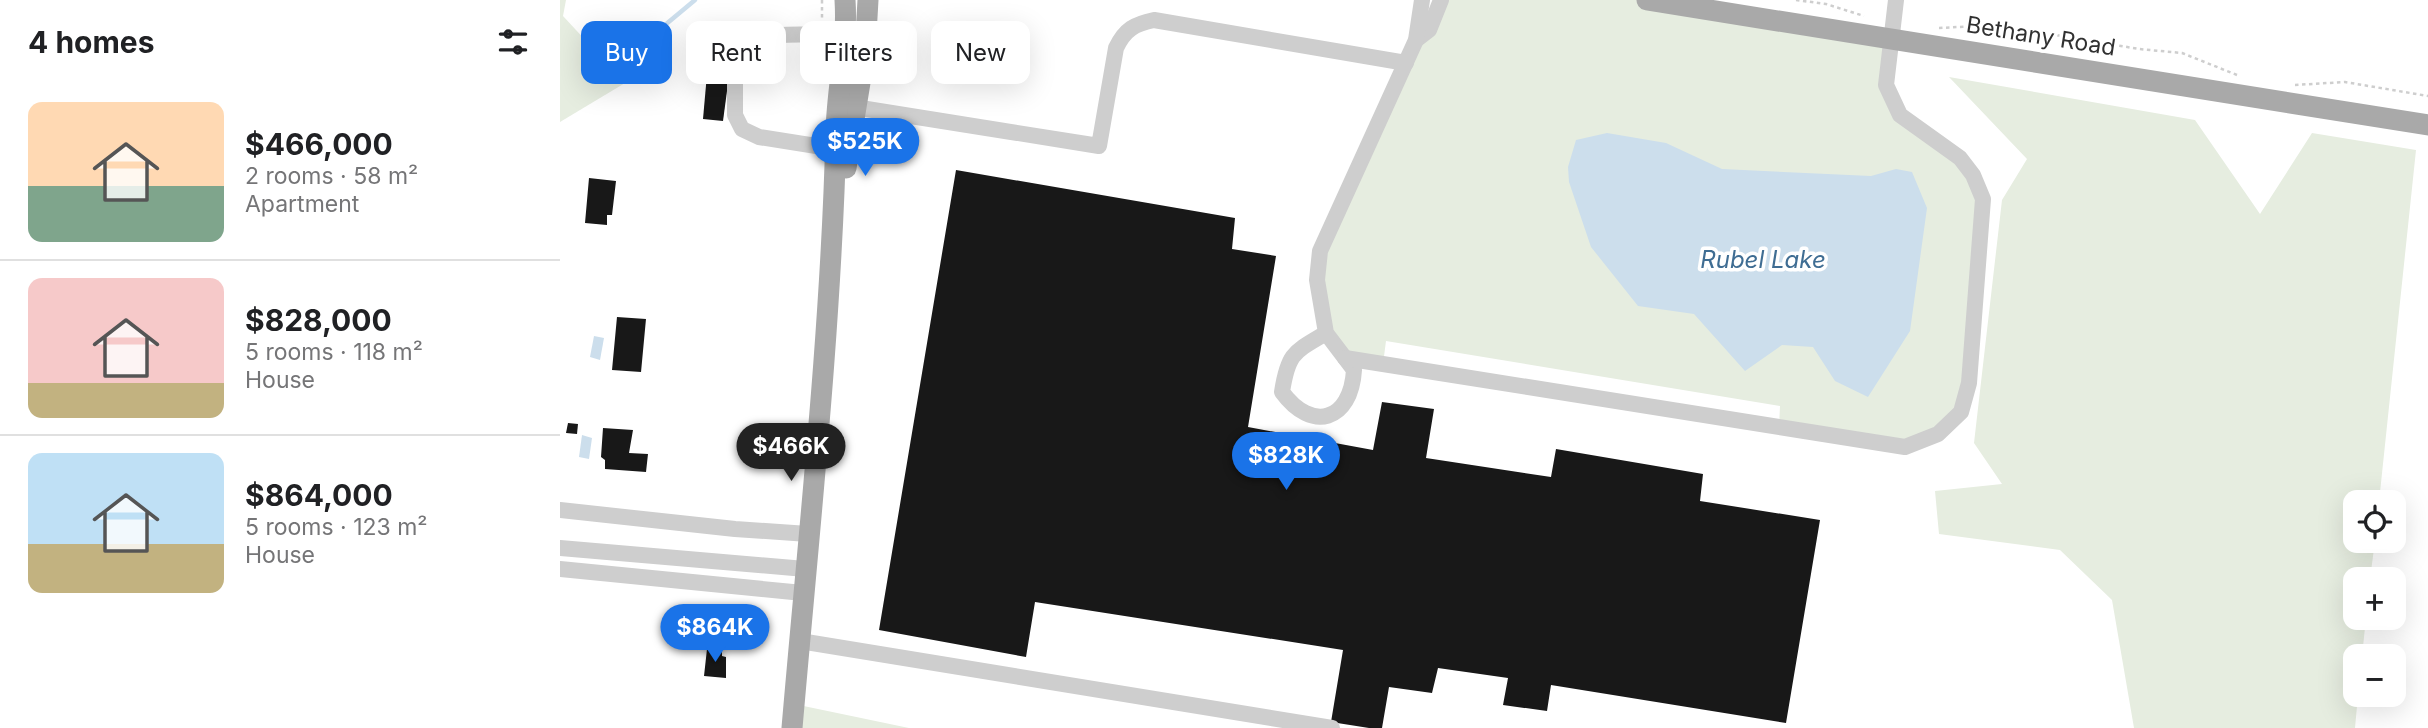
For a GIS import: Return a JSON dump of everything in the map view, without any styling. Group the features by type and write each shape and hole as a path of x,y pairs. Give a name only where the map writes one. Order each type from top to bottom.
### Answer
{"main road":[{"path":"845,0 846,21"},
{"path":"833,243 835,149 866,42 868,0"},
{"name":"Bethany Road","path":"1647,0 2428,125"},
{"path":"792,728 847,106 847,84"}],"street":[{"path":"1326,333 1294,352 1285,371 1282,392 1292,406 1308,415 1327,416 1344,407 1353,390 1354,370 1326,333 1317,280 1320,251 1416,40 1422,0"},
{"path":"1416,40 1429,30 1441,0"},
{"path":"1345,358 1905,447 1938,434 1961,412 1969,383 1983,200 1973,175 1959,158 1900,115 1886,85 1896,0"},
{"path":"847,106 1099,146 1116,48 1122,34 1136,24 1154,20 1405,63"},
{"path":"800,36 766,36 735,48 731,53 735,72 735,115 742,129 759,137 835,149"},
{"path":"560,510 808,534"},
{"path":"560,548 805,569"},
{"path":"560,569 803,593"},
{"path":"800,641 1332,728"}],"path":[{"path":"1796,0 1826,4 1866,16"},
{"path":"1936,28 1996,25 2139,49 2182,53 2245,78"},
{"path":"2292,85 2345,82 2428,96"}],"shaded area":[{"path":"560,0 566,0 563,16 581,35 581,84 623,84 560,122"},
{"path":"1441,0 1646,0 1890,38 1886,85 1900,115 1960,158 1983,199 1961,412 1905,447 1779,427 1780,406 1386,341 1383,364 1345,358 1326,333 1317,280 1332,221"},
{"path":"1949,77 2195,120 2260,214 2312,133 2416,150 2380,490 2343,490 2343,553 2373,553 2372,567 2343,567 2343,630 2365,630 2363,644 2343,644 2343,707 2357,707 2355,728 2134,728 2112,600 2060,550 1939,534 1935,491 2002,484 1974,443 2002,200 2027,159"},
{"path":"794,704 909,728 793,728"}],"water":[{"name":"Rubel Lake","path":"1607,133 1666,143 1722,169 1871,176 1896,169 1912,172 1927,208 1910,331 1868,397 1835,381 1813,347 1782,345 1745,371 1694,314 1638,306 1591,247 1569,182 1568,167 1576,140"},
{"path":"594,336 604,338 600,360 590,357"},
{"path":"582,435 592,438 589,459 579,457"}],"building":[{"path":"706,84 728,84 723,121 703,119"},
{"path":"956,170 1235,218 1232,249 1276,256 1248,427 1373,450 1382,402 1434,409 1426,458 1551,477 1556,449 1703,474 1700,501 1820,520 1786,723 1551,685 1547,711 1503,705 1508,678 1438,668 1432,693 1389,687 1382,728 1369,728 1331,722 1343,650 1035,602 1026,657 879,630"},
{"path":"589,178 616,181 612,215 607,215 607,225 585,223"},
{"path":"617,317 646,319 641,372 612,370"},
{"path":"568,423 578,424 577,434 566,433"},
{"path":"603,428 633,430 629,453 648,454 646,472 605,469 605,460 601,457"},
{"path":"696,618 715,621 713,638 694,636"},
{"path":"707,649 722,651 722,656 726,657 726,678 704,676"}],"waterway":[{"path":"670,21 695,0"}]}
